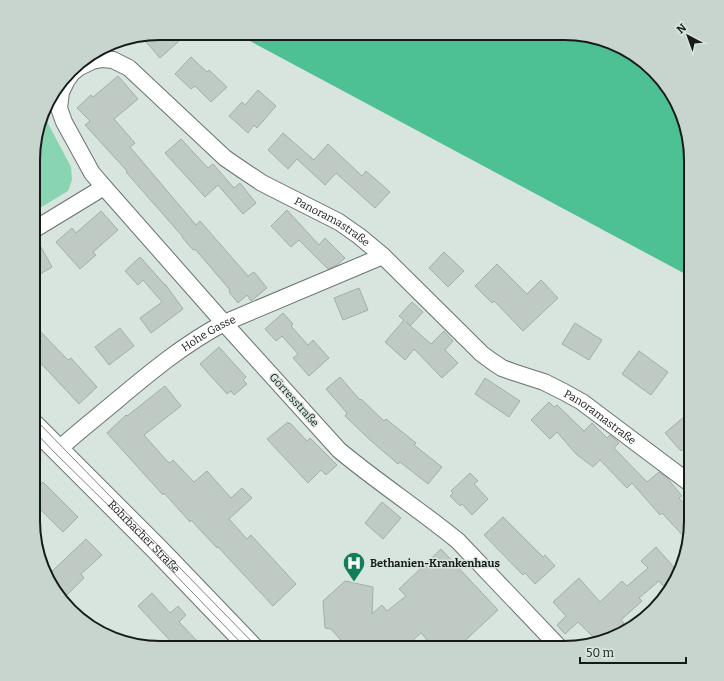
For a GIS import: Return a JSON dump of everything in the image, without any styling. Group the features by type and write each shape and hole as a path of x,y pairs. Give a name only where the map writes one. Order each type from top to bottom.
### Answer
{"main road":[{"name":"Rohrbacher Straße","path":"40,432 158,550 245,641"}],"street":[{"name":"Panoramastraße","path":"91,62 102,59 113,60 129,68 225,158 241,170 262,183 339,222 384,256 482,354 502,368 544,382 582,402 684,479"},
{"name":"Panoramastraße","path":"61,92 60,108 64,122 92,173 104,187"},
{"path":"40,226 104,187"},
{"name":"Görresstraße","path":"104,187 339,450 458,541 553,641"},
{"name":"Hohe Gasse","path":"58,450 138,382 177,352 207,332 224,323 384,256"}],"green space":[{"path":"248,40 572,40 595,44 617,52 631,60 643,70 659,87 675,114 680,129 684,152 684,273"},
{"path":"47,121 71,167 72,180 68,191 40,208 41,145"}],"building":[{"path":"178,40 179,41 160,58 145,41"},
{"path":"191,57 207,72 209,70 227,87 211,102 195,86 191,89 175,74"},
{"path":"118,76 138,99 114,119 135,143 130,147 196,225 200,221 248,276 254,272 267,288 251,301 247,295 238,303 229,292 230,290 195,249 193,250 126,172 127,171 85,125 90,121 77,108 91,95 93,97"},
{"path":"258,90 276,106 257,128 254,125 248,133 229,116 242,102 245,105"},
{"path":"283,133 314,160 328,144 362,176 366,171 390,192 375,208 336,173 325,185 297,159 288,169 268,150"},
{"path":"181,139 208,168 213,164 234,188 240,183 256,203 243,214 218,185 205,197 165,153"},
{"path":"287,210 319,245 325,238 345,258 337,265 328,269 299,240 291,247 271,226"},
{"path":"101,211 118,230 93,252 96,255 80,269 56,242 72,228 76,233"},
{"path":"40,245 52,267 40,274"},
{"path":"444,252 464,271 448,287 429,268"},
{"path":"140,257 165,284 183,309 151,333 140,318 162,302 143,280 138,285 125,271"},
{"path":"497,264 527,294 541,280 558,298 523,331 494,301 492,303 475,286"},
{"path":"359,288 368,310 343,320 334,298"},
{"path":"412,302 423,312 410,326 431,344 444,331 453,341 445,350 458,363 442,378 414,349 405,360 385,342 404,320 399,316"},
{"path":"283,313 293,324 291,326 308,345 313,340 329,358 309,376 293,358 298,354 282,336 276,341 265,329"},
{"path":"575,323 602,340 589,360 562,344"},
{"path":"120,328 134,346 109,365 95,347"},
{"path":"40,331 68,360 71,358 97,387 79,404 40,362"},
{"path":"219,347 246,377 243,380 247,384 234,395 231,391 227,394 200,364"},
{"path":"639,351 668,372 651,395 622,374"},
{"path":"340,377 360,400 361,399 384,421 386,419 416,443 414,445 442,467 428,484 400,462 398,464 345,416 347,413 326,389"},
{"path":"485,378 520,401 509,417 475,394"},
{"path":"165,386 181,406 144,435 167,461 170,463 173,460 194,482 207,471 231,498 242,488 252,498 229,519 247,539 251,535 296,584 273,606 218,547 217,548 191,520 190,522 164,493 163,495 107,433 126,415 127,416"},
{"path":"549,402 554,407 557,405 584,431 592,423 607,438 610,435 619,443 614,448 647,482 659,472 667,478 682,496 679,498 684,504 683,536 662,513 660,515 632,483 627,488 600,460 593,467 576,454 557,432 550,439 531,420"},
{"path":"684,417 684,448 681,451 665,433"},
{"path":"288,422 307,441 310,438 337,465 326,475 321,470 308,483 267,439"},
{"path":"470,473 478,481 474,484 488,499 472,515 462,504 460,506 450,496 453,493 451,491"},
{"path":"43,482 78,517 63,532 40,509 40,485"},
{"path":"382,502 401,518 383,539 365,523"},
{"path":"503,517 543,557 545,555 555,566 535,584 525,573 523,575 484,535"},
{"path":"86,539 102,555 81,574 84,578 66,596 60,588 51,572"},
{"path":"656,547 675,568 667,583 663,586 659,581 639,598 642,601 621,620 624,623 619,628 593,637 578,622 565,634 557,625 566,616 553,602 579,578 600,602 622,581 627,586 648,568 641,561"},
{"path":"441,549 498,610 465,641 428,641 421,633 412,641 342,641 331,629 325,628 323,601 345,581 373,587 372,614 382,605 387,611 406,596 399,589"},
{"path":"152,593 170,613 178,606 186,615 179,622 197,641 170,641 138,606"}],"tram line":[{"path":"40,424 251,641"},
{"path":"40,437 111,508 239,641"}],"place":[{"name":"Bethanien-Krankenhaus","path":"354,582"}]}
